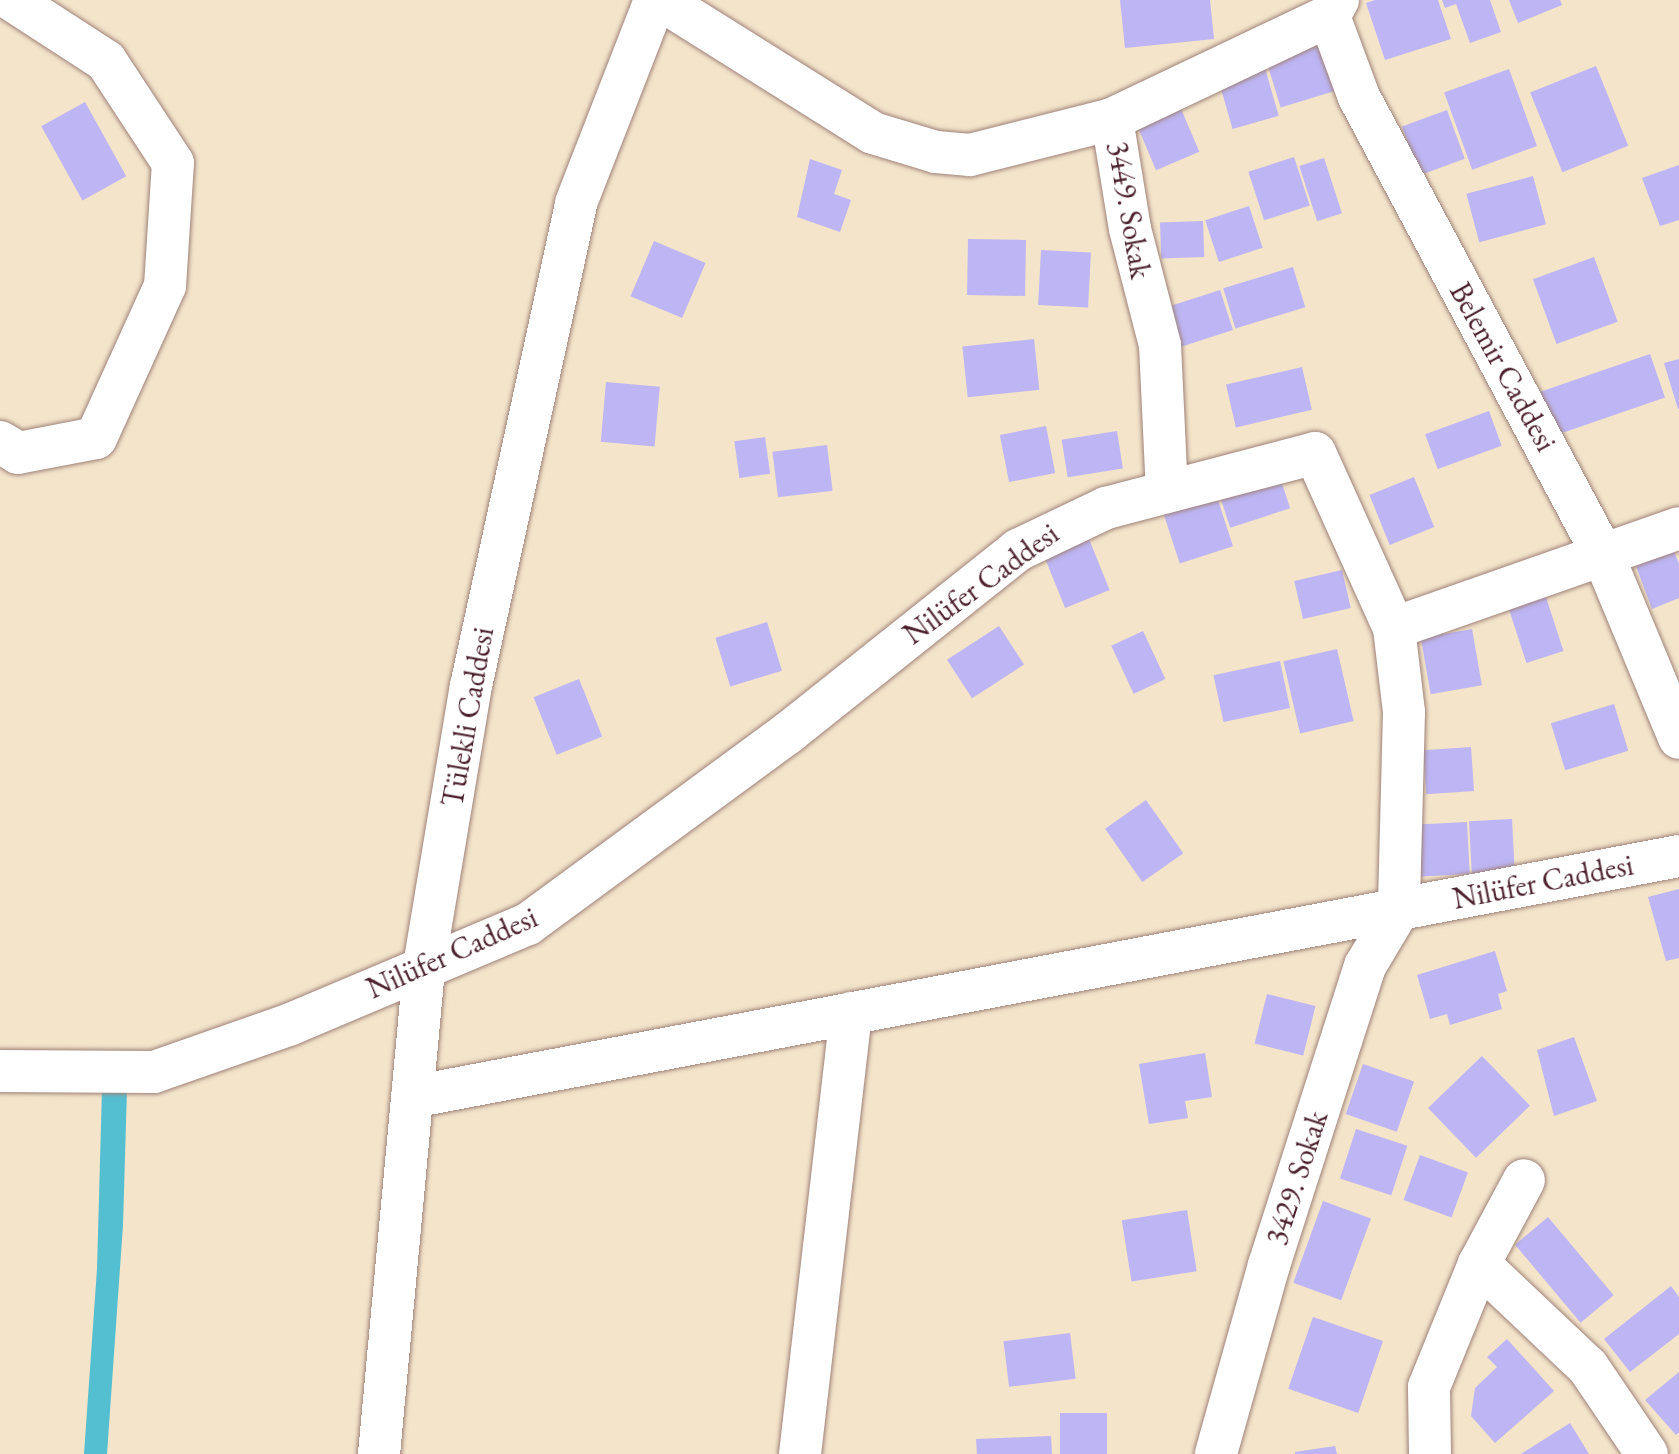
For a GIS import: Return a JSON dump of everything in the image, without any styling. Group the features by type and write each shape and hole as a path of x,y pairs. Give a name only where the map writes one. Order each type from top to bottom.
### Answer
{"street":[{"path":"0,442 18,453 96,438 165,286 173,163 106,61 12,0"},
{"path":"658,0 844,119 903,144 970,155 1112,119"},
{"name":"Tülekli Caddesi","path":"379,1454 424,966 471,686 576,203 658,0"},
{"name":"3449. Sokak","path":"1167,491 1160,345 1130,229 1112,119 1334,8"},
{"name":"Belemir Caddesi","path":"1334,8 1359,97 1400,181 1603,555 1679,738"},
{"name":"Nilüfer Caddesi","path":"0,1071 154,1072 291,1024 528,924 599,875 1018,550 1061,525 1167,491 1315,453 1394,628 1404,712 1399,909 1679,856"},
{"path":"1394,628 1679,528"},
{"path":"412,1097 1399,909"},
{"name":"3429. Sokak","path":"1216,1454 1269,1265 1365,966 1399,909"},
{"path":"800,1454 851,1013"},
{"path":"1430,1454 1429,1387 1479,1264 1524,1180"},
{"path":"1479,1264 1588,1367 1647,1454"}],"water":[{"path":"102,1089 127,1089 123,1225 107,1454 84,1454 97,1269"}],"building":[{"path":"1120,0 1210,0 1214,39 1125,48"},
{"path":"1375,0 1438,0 1451,39 1385,60 1366,3"},
{"path":"1442,0 1490,0 1501,32 1470,43 1456,4 1445,8"},
{"path":"1509,0 1560,0 1562,5 1518,23"},
{"path":"1324,44 1338,90 1281,107 1267,62"},
{"path":"1263,61 1279,116 1233,129 1217,74"},
{"path":"1596,66 1628,146 1562,172 1530,93"},
{"path":"1509,69 1537,146 1472,170 1444,93"},
{"path":"85,102 126,176 82,201 41,126"},
{"path":"1179,104 1199,152 1156,170 1136,122"},
{"path":"1447,110 1465,159 1420,175 1402,126"},
{"path":"1294,157 1310,206 1264,220 1248,172"},
{"path":"1324,158 1342,213 1317,221 1299,166"},
{"path":"810,159 842,170 834,194 851,200 840,232 797,217"},
{"path":"1679,165 1679,220 1660,226 1642,178"},
{"path":"1533,176 1546,224 1479,242 1466,194"},
{"path":"1249,206 1263,248 1219,262 1205,220"},
{"path":"1203,221 1204,257 1161,258 1160,223"},
{"path":"968,239 1026,240 1025,296 967,295"},
{"path":"654,241 706,263 682,318 631,296"},
{"path":"1041,250 1091,253 1088,308 1038,305"},
{"path":"1594,257 1618,322 1557,344 1533,279"},
{"path":"1293,267 1305,307 1235,329 1223,288"},
{"path":"1220,290 1233,330 1179,348 1166,308"},
{"path":"1034,339 1039,390 968,397 962,347"},
{"path":"1650,354 1665,397 1550,437 1535,394"},
{"path":"1679,359 1679,409 1678,409 1664,363"},
{"path":"1302,367 1312,410 1236,427 1226,385"},
{"path":"606,382 660,387 655,446 601,442"},
{"path":"1489,411 1502,446 1438,469 1425,434"},
{"path":"1046,426 1055,473 1009,482 1000,435"},
{"path":"1117,431 1123,469 1068,477 1062,440"},
{"path":"765,437 770,474 739,478 734,441"},
{"path":"827,445 833,491 778,497 772,452"},
{"path":"1279,474 1290,508 1230,528 1219,493"},
{"path":"1414,477 1434,527 1390,545 1369,495"},
{"path":"1216,494 1233,546 1180,564 1163,511"},
{"path":"1668,535 1679,564 1679,598 1652,609 1630,550"},
{"path":"1089,539 1110,590 1065,608 1044,557"},
{"path":"1342,570 1351,608 1303,619 1294,581"},
{"path":"1544,591 1563,651 1526,663 1507,603"},
{"path":"767,622 782,671 730,687 715,638"},
{"path":"999,626 1024,665 972,698 947,660"},
{"path":"1472,629 1482,685 1431,694 1421,638"},
{"path":"1143,631 1165,679 1134,694 1111,646"},
{"path":"1337,649 1354,721 1300,733 1283,661"},
{"path":"1280,661 1290,708 1223,722 1213,675"},
{"path":"579,679 602,736 557,755 534,697"},
{"path":"1614,704 1628,751 1565,770 1551,723"},
{"path":"1471,747 1474,791 1426,794 1423,750"},
{"path":"1146,800 1183,853 1142,882 1105,829"},
{"path":"1512,819 1515,871 1472,873 1469,821"},
{"path":"1467,822 1470,874 1421,876 1418,825"},
{"path":"1679,889 1679,958 1666,961 1648,897"},
{"path":"1495,951 1507,991 1498,994 1502,1009 1450,1025 1447,1014 1430,1019 1417,975"},
{"path":"1267,994 1316,1006 1303,1056 1255,1043"},
{"path":"1574,1037 1597,1101 1554,1116 1537,1050"},
{"path":"1205,1053 1212,1097 1185,1101 1188,1118 1149,1124 1139,1064"},
{"path":"1482,1056 1530,1106 1476,1158 1428,1108"},
{"path":"1363,1064 1414,1082 1397,1132 1346,1114"},
{"path":"1356,1129 1407,1146 1391,1195 1340,1178"},
{"path":"1420,1155 1468,1172 1452,1218 1404,1200"},
{"path":"1323,1201 1371,1218 1341,1300 1293,1283"},
{"path":"1187,1210 1197,1271 1132,1282 1122,1220"},
{"path":"1548,1217 1614,1295 1581,1323 1515,1245"},
{"path":"1671,1286 1679,1297 1679,1334 1630,1372 1604,1339"},
{"path":"1313,1317 1383,1341 1358,1413 1288,1389"},
{"path":"1070,1333 1076,1379 1009,1387 1003,1341"},
{"path":"1507,1339 1554,1391 1495,1443 1471,1416 1475,1388 1497,1367 1487,1357"},
{"path":"1679,1372 1679,1432 1676,1435 1645,1400"},
{"path":"1060,1413 1107,1413 1107,1454 1060,1454"},
{"path":"1570,1423 1589,1454 1521,1454"},
{"path":"1051,1436 1052,1454 977,1454 976,1439"},
{"path":"1335,1446 1337,1454 1295,1454 1295,1452"}]}
